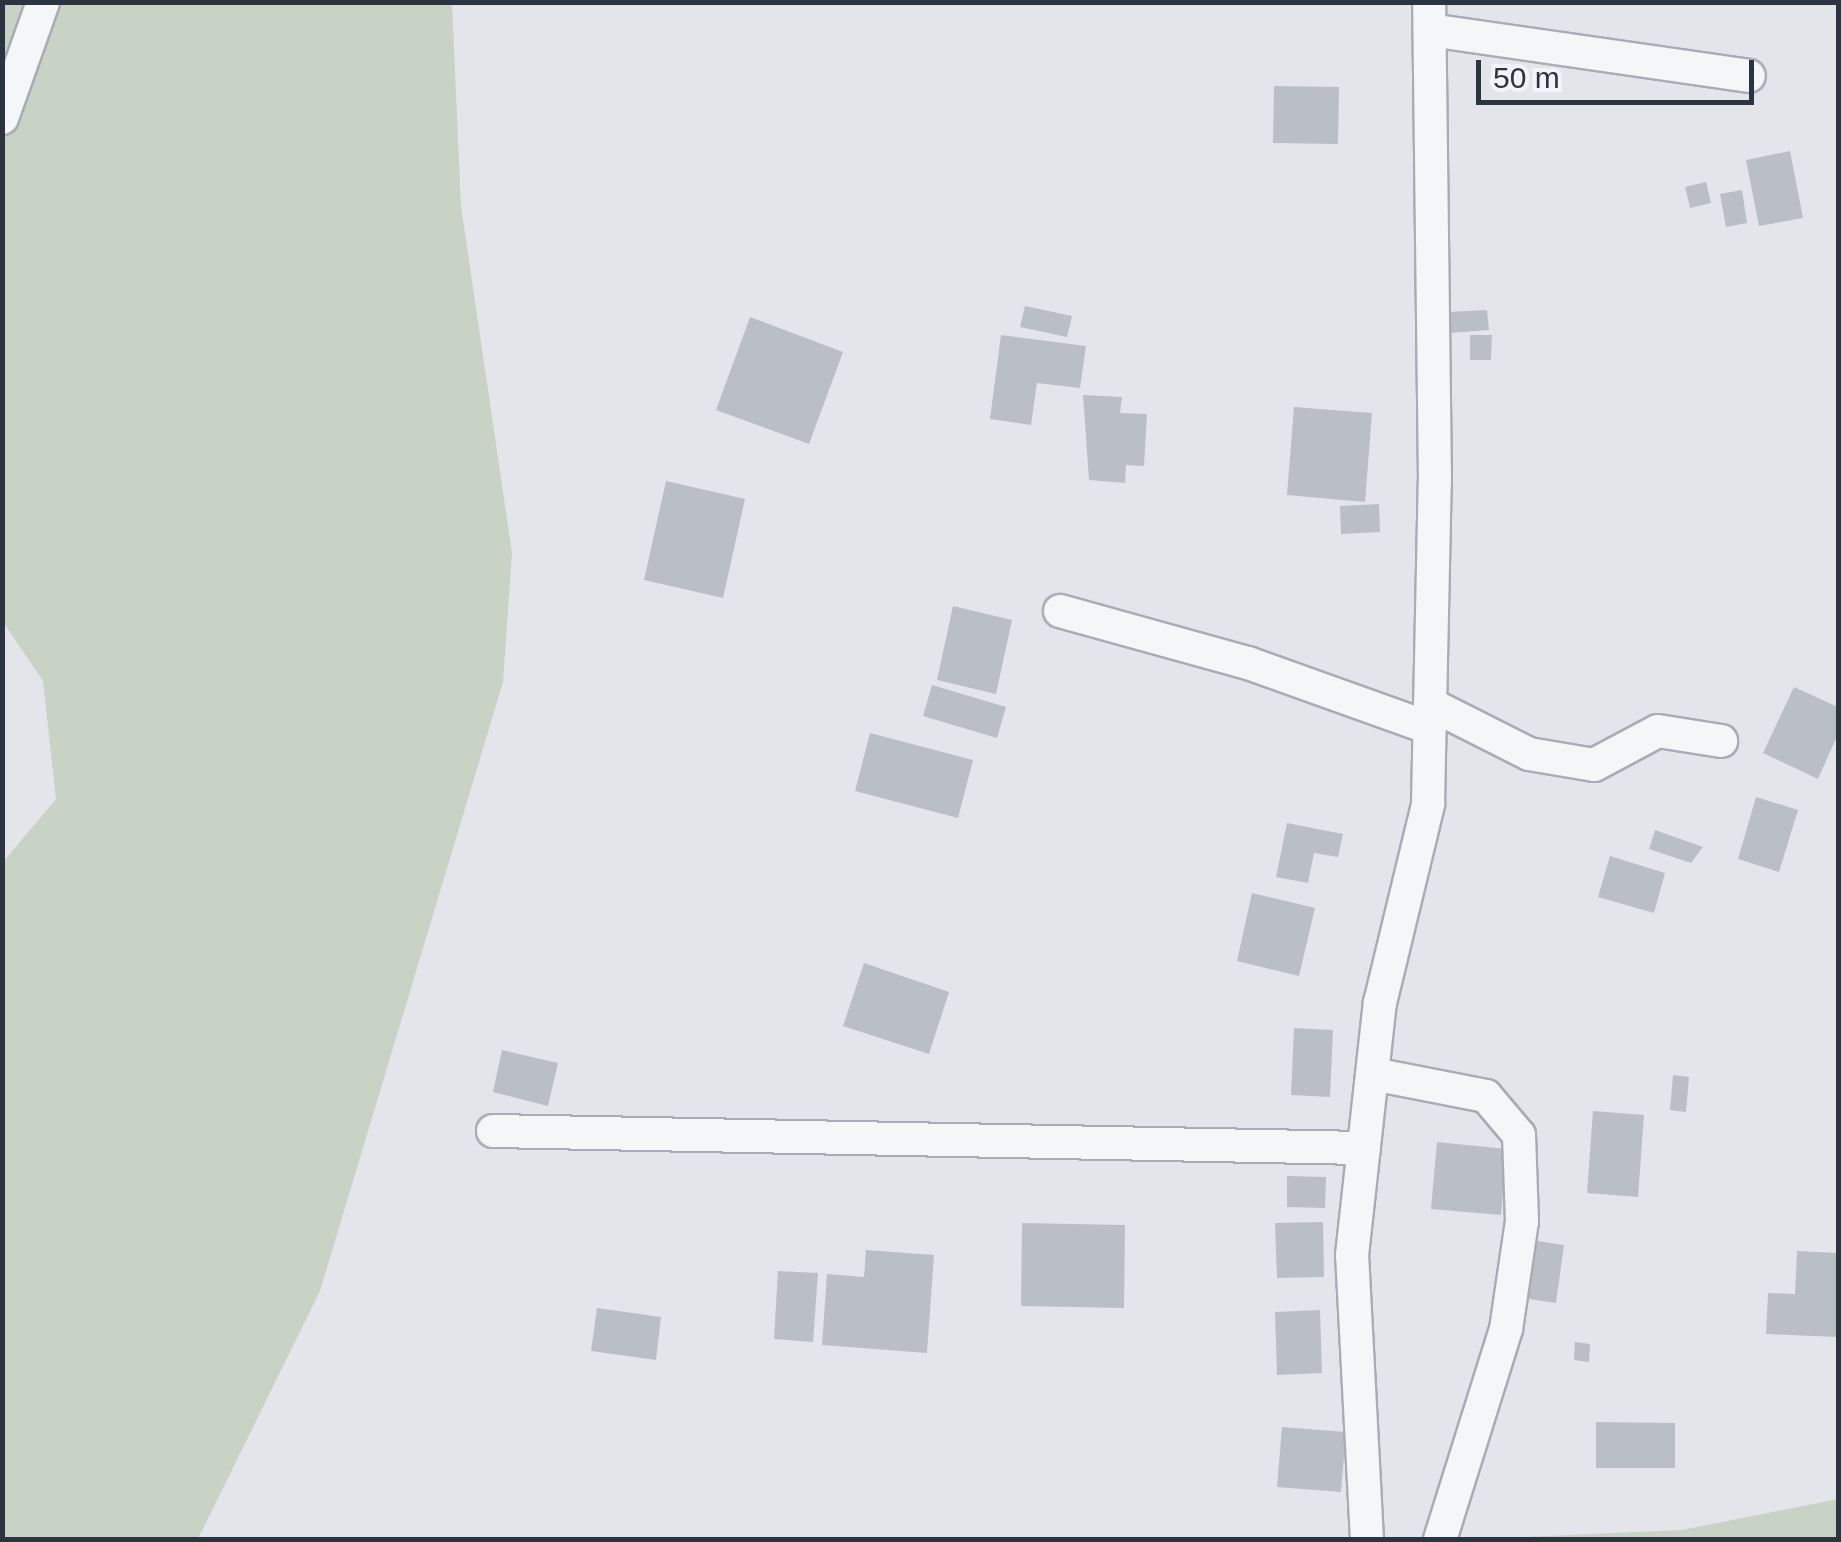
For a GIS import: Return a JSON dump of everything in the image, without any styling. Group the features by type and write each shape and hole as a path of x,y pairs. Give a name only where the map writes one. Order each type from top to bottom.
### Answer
{"street":[{"path":"2,118 43,2"},
{"path":"1367,1540 1352,1255 1372,1074 1428,804 1429,16 1748,76"},
{"path":"1060,611 1430,716 1529,754 1594,765 1658,731 1722,741"},
{"path":"1372,1074 1486,1096 1519,1135 1522,1221 1506,1329 1440,1540"},
{"path":"492,1131 1364,1148"}],"green space":[{"path":"3,3 452,3 461,206 512,553 503,682 320,1291 198,1539 3,1540 3,862 56,799 43,681 3,622"},
{"path":"1838,1499 1838,1539 1479,1539 1682,1530"}],"building":[{"path":"1274,86 1339,87 1338,144 1273,143"},
{"path":"1790,151 1803,218 1759,226 1746,160"},
{"path":"1706,182 1711,203 1690,208 1685,187"},
{"path":"1742,190 1747,223 1726,227 1720,194"},
{"path":"1025,306 1072,316 1067,337 1020,327"},
{"path":"1487,310 1489,330 1450,333 1448,312"},
{"path":"750,317 843,352 809,444 716,410"},
{"path":"1001,335 1086,346 1080,388 1037,383 1031,425 990,419"},
{"path":"1470,335 1492,335 1491,360 1470,360"},
{"path":"1083,395 1122,397 1120,413 1147,414 1144,466 1126,465 1125,483 1089,480"},
{"path":"1294,407 1372,413 1365,502 1287,495"},
{"path":"666,481 745,499 723,598 644,580"},
{"path":"1379,504 1380,532 1341,534 1340,506"},
{"path":"953,606 1012,620 996,694 937,680"},
{"path":"932,685 1006,707 997,738 923,716"},
{"path":"1794,687 1838,707 1838,734 1818,779 1763,753"},
{"path":"870,733 973,760 958,818 855,791"},
{"path":"1756,797 1798,810 1779,872 1738,859"},
{"path":"1287,823 1343,834 1338,857 1314,853 1308,883 1276,877"},
{"path":"1655,830 1703,847 1691,863 1649,849"},
{"path":"1610,856 1665,873 1654,913 1598,897"},
{"path":"1252,893 1315,908 1299,976 1237,961"},
{"path":"864,963 949,992 929,1054 843,1026"},
{"path":"1294,1028 1333,1030 1330,1097 1291,1095"},
{"path":"502,1050 558,1063 548,1106 493,1092"},
{"path":"1673,1075 1689,1077 1686,1112 1670,1110"},
{"path":"1593,1111 1644,1115 1638,1197 1587,1193"},
{"path":"1437,1142 1507,1149 1501,1215 1431,1209"},
{"path":"1287,1176 1326,1177 1325,1208 1287,1207"},
{"path":"1323,1222 1324,1277 1277,1278 1275,1223"},
{"path":"1022,1223 1125,1225 1124,1308 1021,1306"},
{"path":"1531,1240 1564,1245 1556,1303 1522,1298"},
{"path":"866,1250 934,1255 927,1353 822,1345 827,1274 864,1277"},
{"path":"1797,1251 1838,1253 1838,1337 1766,1334 1768,1293 1795,1294"},
{"path":"778,1271 818,1273 813,1342 774,1339"},
{"path":"597,1308 661,1317 656,1360 591,1351"},
{"path":"1320,1310 1322,1373 1277,1375 1275,1312"},
{"path":"1575,1342 1590,1344 1589,1362 1574,1360"},
{"path":"1596,1422 1675,1423 1675,1468 1596,1468"},
{"path":"1282,1427 1346,1432 1341,1492 1277,1487"}]}
